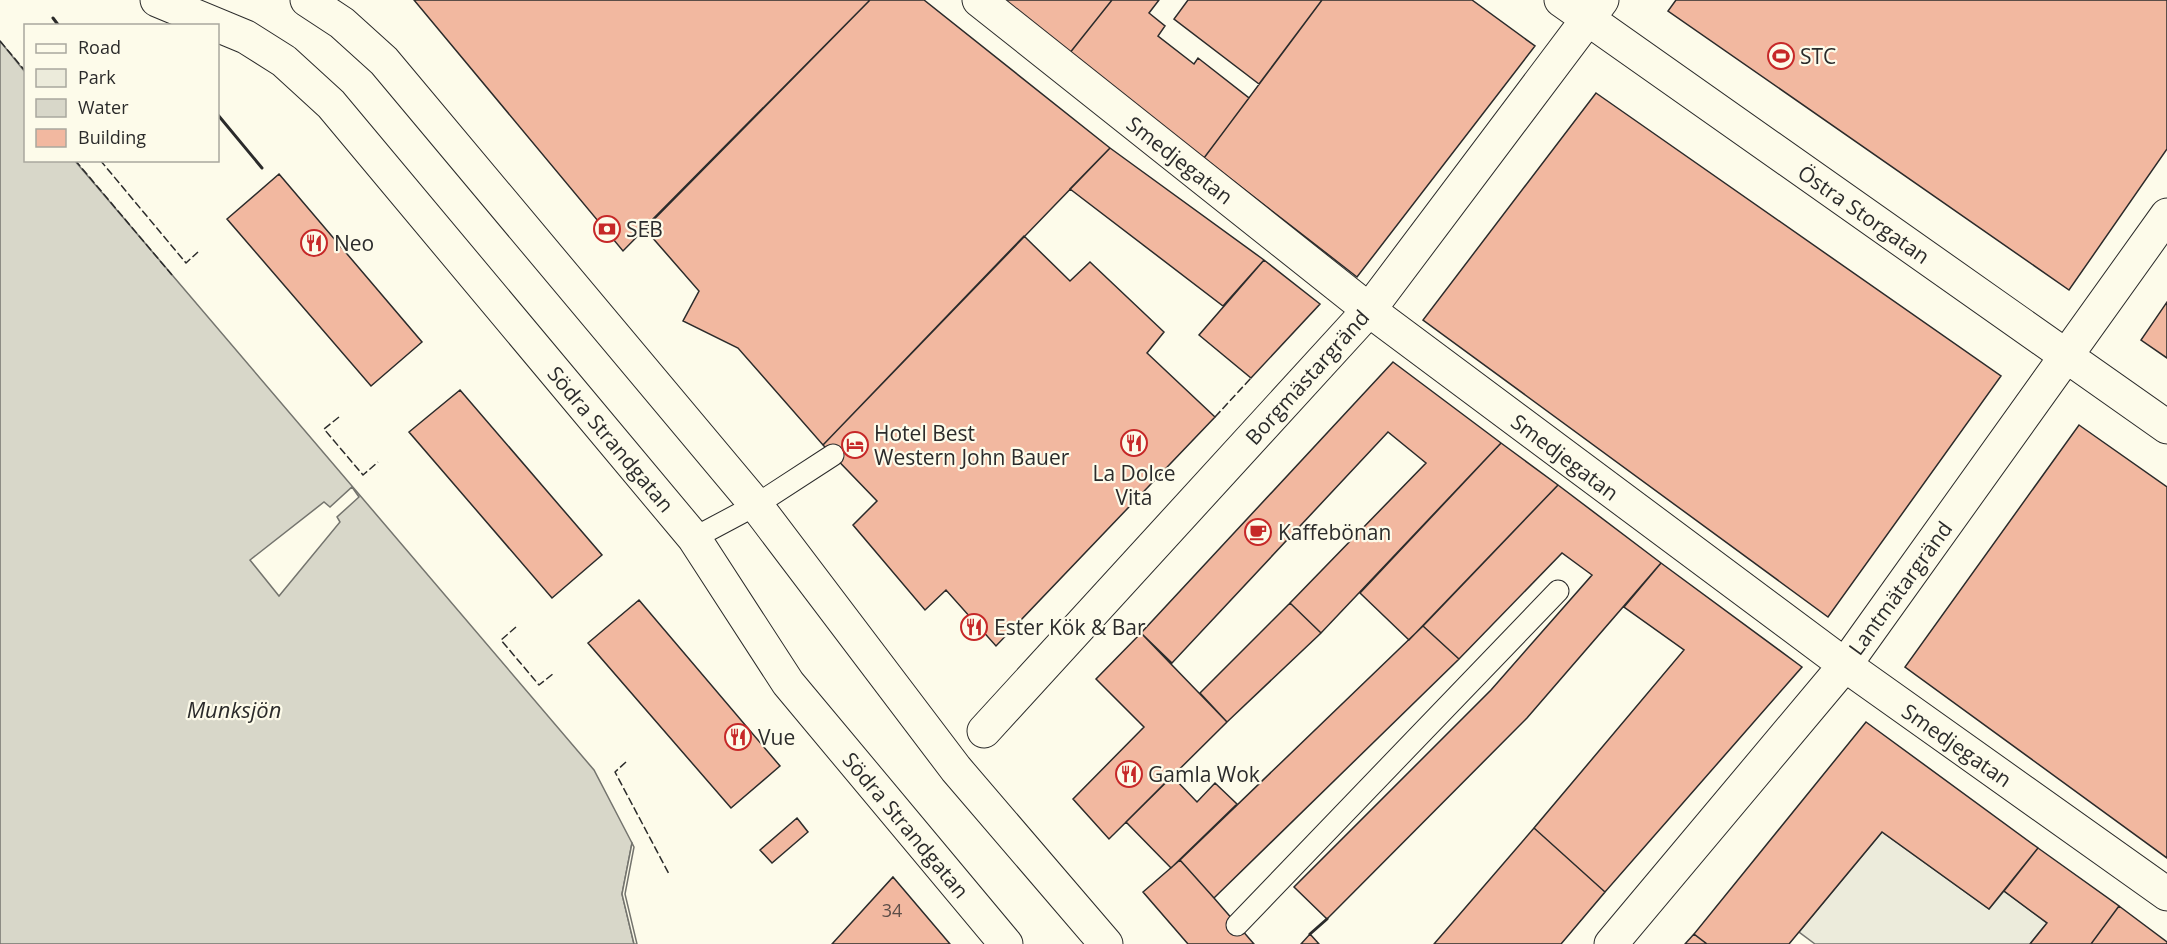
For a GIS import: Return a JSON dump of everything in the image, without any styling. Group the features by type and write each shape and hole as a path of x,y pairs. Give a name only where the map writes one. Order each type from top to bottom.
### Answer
{"street":[{"name":"Södra Strandgatan","path":"157,0 215,24"},
{"path":"307,0 342,23 384,62 756,505 956,769 1106,944"},
{"name":"Smedjegatan","path":"979,0 1369,310 1845,665 2167,894"},
{"name":"Östra Storgatan","path":"1561,0 1595,9 2067,357 2167,427"},
{"name":"Borgmästargränd","path":"984,730 1369,310 1595,9"},
{"name":"Södra Strandgatan","path":"219,26 246,37 284,61 331,104 694,538 788,683 1006,944"},
{"name":"Lantmätargränd","path":"1611,944 1845,665 2167,215"}],"lane":[{"path":"694,538 756,505 832,455"},
{"path":"1237,925 1558,591"}],"green space":[{"path":"1882,832 1989,909 2004,891 2047,923 2030,944 1815,944 1799,932"}],"water":[{"name":"Munksjön","path":"0,41 24,71 24,162 76,162 594,770 632,843 622,894 634,944 0,944"}],"pier":[{"path":"352,487 359,497 337,517 340,522 279,596 250,560 324,502 330,507"},
{"path":"632,843 634,847 625,894 637,944 634,944 622,894"}],"building":[{"path":"414,0 870,0 623,251"},
{"path":"870,0 924,0 1110,148 823,445 738,348 683,321 699,291 644,228"},
{"path":"1000,0 1112,0 1069,54"},
{"path":"1112,0 1159,0 1149,13 1165,26 1158,36 1194,64 1198,58 1249,98 1204,158 1069,54"},
{"path":"1188,0 1322,0 1259,84 1174,19"},
{"path":"1322,0 1472,0 1535,46 1357,277 1204,158"},
{"path":"1676,0 2167,0 2167,149 2069,290 1668,11"},
{"path":"1596,93 2001,376 1828,617 1423,320"},
{"path":"1110,148 1264,260 1223,306 1070,189"},
{"path":"279,174 422,342 371,386 227,219"},
{"path":"1024,236 1070,281 1090,262 1164,332 1147,353 1215,417 996,646 946,590 925,610 853,525 877,501 823,445"},
{"path":"1264,260 1320,304 1251,378 1199,335"},
{"path":"2167,302 2167,358 2141,340"},
{"path":"1393,362 1501,443 1321,633 1290,603 1426,463 1388,432 1172,663 1141,633"},
{"path":"460,390 602,555 552,598 409,432"},
{"path":"2079,425 2167,487 2167,858 1905,667"},
{"path":"1501,443 1558,485 1409,640 1360,593"},
{"path":"1558,485 1661,563 1527,718 1327,919 1294,887 1491,690 1592,575 1562,553 1459,659 1423,626"},
{"path":"1661,563 1802,667 1605,892 1534,828 1684,650 1624,607"},
{"path":"639,600 780,766 731,808 588,643"},
{"path":"1290,603 1321,633 1227,722 1200,693"},
{"path":"1423,626 1459,659 1214,898 1180,860"},
{"path":"1141,633 1227,722 1109,839 1073,799 1144,727 1096,679"},
{"path":"1866,722 2038,848 1989,909 1882,832 1789,944 1707,944 1694,934"},
{"path":"1172,776 1197,802 1215,783 1237,804 1171,868 1126,822"},
{"path":"797,818 808,832 772,863 760,850"},
{"path":"1534,828 1605,892 1561,944 1434,944"},
{"path":"2038,848 2119,906 2091,944 2030,944 2047,923 2004,891"},
{"path":"1180,860 1254,944 1188,944 1143,892"},
{"path":"893,877 950,944 832,944"},
{"path":"2119,906 2167,942 2167,944 2091,944"},
{"path":"1310,934 1319,944 1301,944"},
{"path":"1694,934 1707,944 1685,944"}],"fence":[{"path":"0,41 24,70"},
{"path":"77,162 172,275"},
{"path":"102,162 186,263 198,252"},
{"path":"1215,417 1251,378"},
{"path":"339,417 324,429 363,475 378,462"},
{"path":"516,627 501,640 539,685 554,673"},
{"path":"626,762 615,772 669,874"}],"wall":[{"path":"53,18 58,24"},
{"path":"219,116 262,168"},
{"path":"1310,934 1327,919"}],"place":[{"name":"STC","path":"1781,56"},
{"name":"SEB","path":"607,229"},
{"name":"Neo","path":"314,243"},
{"name":"La Dolce Vita","path":"1134,443"},
{"name":"Hotel Best Western John Bauer","path":"855,445"},
{"name":"Kaffebönan","path":"1258,532"},
{"name":"Ester Kök & Bar","path":"974,627"},
{"name":"Vue","path":"738,737"},
{"name":"Gamla Wok","path":"1129,774"}]}
